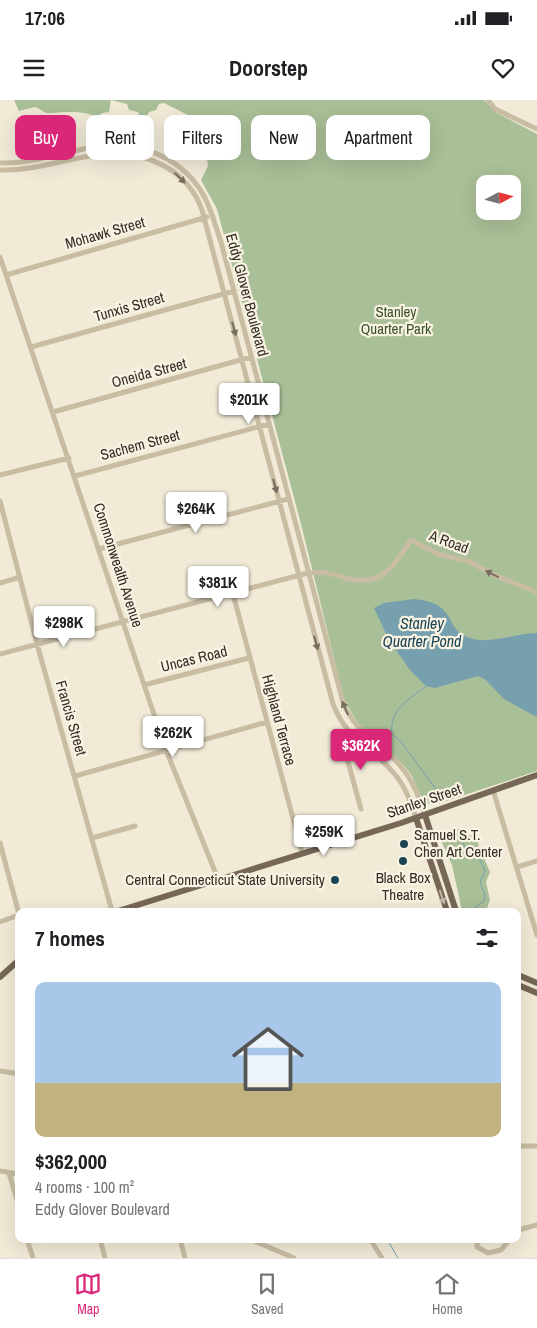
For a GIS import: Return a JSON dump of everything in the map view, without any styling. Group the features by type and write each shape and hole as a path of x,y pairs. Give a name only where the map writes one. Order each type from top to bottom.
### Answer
{"main road":[{"name":"Stanley Street","path":"127,908 416,818 537,775"},
{"path":"424,815 455,908"},
{"path":"416,818 446,908"},
{"path":"0,977 15,964"},
{"path":"521,976 537,983"},
{"path":"521,986 537,993"}],"street":[{"path":"488,100 495,109 537,129"},
{"name":"Eddy Glover Boulevard","path":"154,153 183,170 201,190 212,215 234,291 344,706 360,731 393,758 405,771 414,787 424,815"},
{"name":"Eddy Glover Boulevard","path":"0,170 30,169 86,156"},
{"name":"Eddy Glover Boulevard","path":"0,163 21,163 39,160"},
{"path":"52,160 53,164"},
{"name":"Eddy Glover Boulevard","path":"152,160 170,169 184,181 195,195 204,218 335,708 353,738 396,775 406,791 416,818"},
{"name":"Mohawk Street","path":"6,275 212,215"},
{"name":"Commonwealth Avenue","path":"0,257 166,750 218,879"},
{"name":"Tunxis Street","path":"31,347 234,291"},
{"name":"Oneida Street","path":"53,412 251,357"},
{"name":"Sachem Street","path":"75,476 269,424"},
{"path":"0,475 69,458"},
{"path":"99,549 288,498"},
{"name":"Francis Street","path":"0,501 36,644 111,908"},
{"name":"A Road","path":"308,573 322,571 358,582 371,580 390,570 411,540 438,554 470,562 496,576 537,592"},
{"path":"0,654 308,573"},
{"path":"0,583 20,577"},
{"name":"Highland Terrace","path":"233,594 302,852"},
{"path":"321,660 330,657"},
{"name":"Uncas Road","path":"144,685 250,658"},
{"path":"74,776 267,722"},
{"path":"360,731 346,746 345,751 361,809"},
{"path":"493,790 537,935"},
{"path":"92,838 135,826"},
{"path":"0,843 2,859 17,908"},
{"path":"517,867 537,861"},
{"path":"0,922 15,916"},
{"path":"0,1071 15,1073"},
{"path":"521,1146 537,1146"},
{"path":"0,1171 15,1173"},
{"path":"9,1172 15,1193"},
{"path":"521,1229 537,1225"},
{"path":"28,1243 33,1258"},
{"path":"101,1243 105,1258"},
{"path":"181,1243 186,1258"},
{"path":"259,1243 294,1258"},
{"path":"373,1243 382,1258"},
{"path":"477,1243 477,1247 488,1253 501,1250 507,1243"}],"green space":[{"path":"14,100 111,100 109,112 100,115 80,112 48,113 35,107 19,111"},
{"name":"Stanley Quarter Park","path":"111,100 484,100 497,113 537,134 537,771 434,805 425,800 412,776 404,766 368,735 353,715 344,699 301,524 217,209 201,180 208,166 207,160 241,160 241,115 188,115 164,103 159,104 156,110 149,112 148,115 139,115 138,112 129,110 127,104"},
{"path":"462,828 467,836 474,835 478,838 479,854 484,858 490,872 486,882 490,900 487,908 461,908 452,865 439,834"}],"water":[{"name":"Stanley Quarter Pond","path":"414,599 438,605 444,610 455,628 467,637 493,640 537,633 537,717 504,699 486,680 478,676 435,688 426,686 410,670 389,640 374,608 384,603"}],"waterway":[{"path":"426,686 407,701 397,712 392,725 392,734 402,743 444,800"},
{"path":"458,833 466,849 479,858 485,871 480,882 485,895 484,901 474,908"},
{"path":"389,1243 398,1258"}],"place":[{"name":"Samuel S.T. Chen Art Center","path":"404,844"},
{"name":"Black Box Theatre","path":"403,861"},
{"name":"Central Connecticut State University","path":"335,880"}]}
